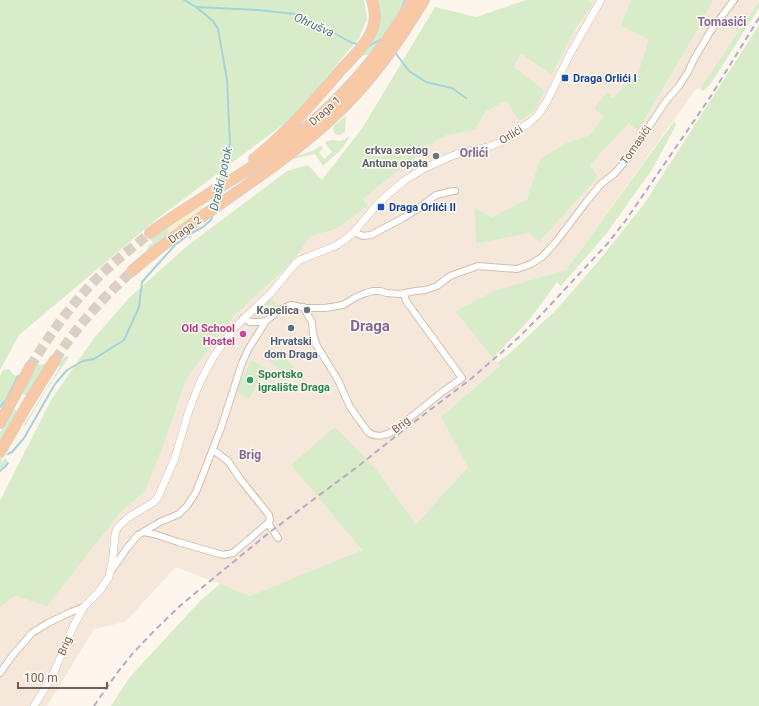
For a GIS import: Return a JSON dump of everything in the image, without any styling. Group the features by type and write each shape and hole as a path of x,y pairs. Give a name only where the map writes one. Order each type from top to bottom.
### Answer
{"highway":[{"name":"Draga 1","path":"208,191 279,149 340,97 375,57 413,0"},
{"name":"Draga 1","path":"343,111 387,58 424,0"},
{"path":"343,111 370,85 390,61 408,36 429,0"},
{"path":"150,233 261,153 301,115 360,49 372,30 374,19 373,5"},
{"name":"Draga 2","path":"132,272 145,260 188,227 283,159 343,111"},
{"path":"0,452 55,360"},
{"path":"0,423 30,367"}],"street":[{"name":"Orlići","path":"243,318 270,294 295,264 308,256 335,246 343,241 354,232 375,207 409,178 425,168 447,158 460,153 488,147 503,141 521,130 535,118 550,97 571,52 601,0"},
{"name":"Tomasići","path":"517,269 531,264 547,252 601,184 614,174 628,158 666,101 679,86 710,32 734,0"},
{"path":"354,232 362,236 371,235 403,218 436,195 455,191"},
{"name":"Brig","path":"110,572 122,554 138,535 160,522 179,514 187,506 196,492 213,450 242,363 249,348 266,320 279,310 286,306 295,305 303,308 325,308 339,306 373,291 399,294 425,290 437,286 450,276 478,266 517,269"},
{"name":"Brig","path":"303,308 312,322 313,334 317,346 338,380 354,412 370,434 384,435 390,434 462,378 406,301 404,293"},
{"path":"243,318 254,323 266,320"},
{"name":"Brig","path":"34,706 50,679 74,625 84,607 107,581 113,557 115,534 117,529 129,517 154,502 175,458 189,410 201,380 214,356 233,329 243,318"},
{"path":"143,532 223,555 233,553 268,523 270,520 268,515 228,461 213,450"},
{"path":"268,523 278,538"},
{"name":"Brig","path":"0,673 12,656 32,633 48,623 84,607"}],"shaded area":[{"path":"588,0 631,0 621,26 650,40 638,73 613,98 607,93 594,109 605,117 590,135 566,143 540,159 527,199 492,217 474,209 476,244 530,233 598,177 590,165 629,123 639,130 700,26 713,0 759,0 700,88 696,89 566,270 496,290 455,311 500,366 441,417 468,467 416,524 376,469 291,465 362,550 250,596 176,567 125,622 94,629 47,706 0,706 0,607 15,596 28,600 145,491 165,441 186,379 234,316 291,263 311,236 336,229 368,206 363,199 437,140 447,135 475,130 485,112 506,101 519,121 534,110 514,67 521,54 552,74 574,31 593,4"}],"green space":[{"path":"0,0 364,0 367,19 359,38 318,87 285,123 157,219 19,335 0,370"},
{"path":"375,0 407,0 386,34 371,54 359,56 366,47"},
{"path":"526,0 588,0 593,4 574,31 552,75 521,54 514,67 545,91 534,111 519,121 506,101 485,112 475,130 447,135 437,140 363,199 368,206 336,229 311,236 291,263 234,316 186,379 165,441 145,491 119,514 47,606 15,596 0,607 0,501 51,400 94,338 129,298 187,246 287,171 308,165 322,180 363,127 435,7 476,17"},
{"path":"631,0 713,0 700,26 638,131 629,123 590,165 598,177 539,242 530,233 476,244 474,208 492,217 527,199 540,159 566,143 590,135 604,117 594,109 607,92 613,98 638,73 649,40 621,26"},
{"path":"759,1 759,8 710,85 703,91 700,88"},
{"path":"759,25 759,706 111,706 129,678 200,601 220,584 250,596 362,550 291,465 335,427 376,469 416,524 468,467 441,417 500,366 497,363 510,353 557,309 601,258 644,204"},
{"path":"346,116 345,132 339,135 335,134 333,130 335,125"},
{"path":"675,120 676,125 653,168 606,234 561,286 557,282 530,319 493,358 455,311 496,290 566,270"},
{"path":"349,136 342,149 323,166 315,154 291,158 322,146 323,149 319,152 324,159 332,152 325,143 326,142 329,140 340,141"},
{"path":"166,227 169,233 146,252 148,246 153,242 149,240"},
{"path":"271,297 278,307 258,317 254,318 250,316"},
{"path":"276,352 295,367 288,376 269,361"},
{"path":"66,356 69,357 47,389 25,426 23,426 60,367 58,366 62,359"},
{"name":"Sportsko igralište Draga","path":"252,360 266,368 249,399 235,391"},
{"path":"48,361 49,362 29,395 21,393 38,364 42,365"},
{"path":"56,367 57,368 3,457 1,462 5,458 8,461 0,470 0,460"},
{"path":"9,369 14,375 17,376 5,400 0,406 0,376 3,370"},
{"path":"12,409 16,410 17,413 0,444 0,433"}],"sand":[{"path":"199,205 204,208 169,233 166,227"}],"waterway":[{"name":"Draški potok","path":"184,0 196,7 213,21 218,29 227,80 230,143 220,182"},
{"name":"Ohrušva","path":"402,8 405,0"},
{"name":"Ohrušva","path":"197,7 258,10 295,14 318,24 352,43 359,44"},
{"name":"Ohrušva","path":"368,45 369,46 383,38"},
{"path":"395,50 409,71 426,82 452,88 466,98"},
{"name":"Draški potok","path":"215,203 218,192"},
{"name":"Draški potok","path":"8,454 12,452 24,438 55,384 67,370 83,361 94,359 124,340 139,307 142,282 175,245 203,227 211,220 213,214"},
{"path":"0,407 6,400 18,376"},
{"path":"0,471 8,463"}],"tunnel":[{"path":"30,367 47,340 85,291 96,279 150,233"},
{"path":"55,360 91,313 132,271"}],"railway":[{"path":"94,706 133,653 182,604 270,532 472,378 517,339 539,317 608,243 626,220 709,99 759,18"}],"place":[{"name":"Draga Orlići I","path":"565,78"},
{"name":"crkva svetog Antuna opata","path":"436,156"},
{"name":"Draga Orlići II","path":"381,207"},
{"name":"Kapelica","path":"307,310"},
{"name":"Hrvatski dom Draga","path":"291,328"},
{"name":"Old School Hostel","path":"243,334"},
{"name":"Sportsko igralište Draga","path":"250,380"}],"district":[{"name":"Tomasići","path":"722,22"},
{"name":"Orlići","path":"474,153"},
{"name":"Draga","path":"370,326"},
{"name":"Brig","path":"250,455"}]}
